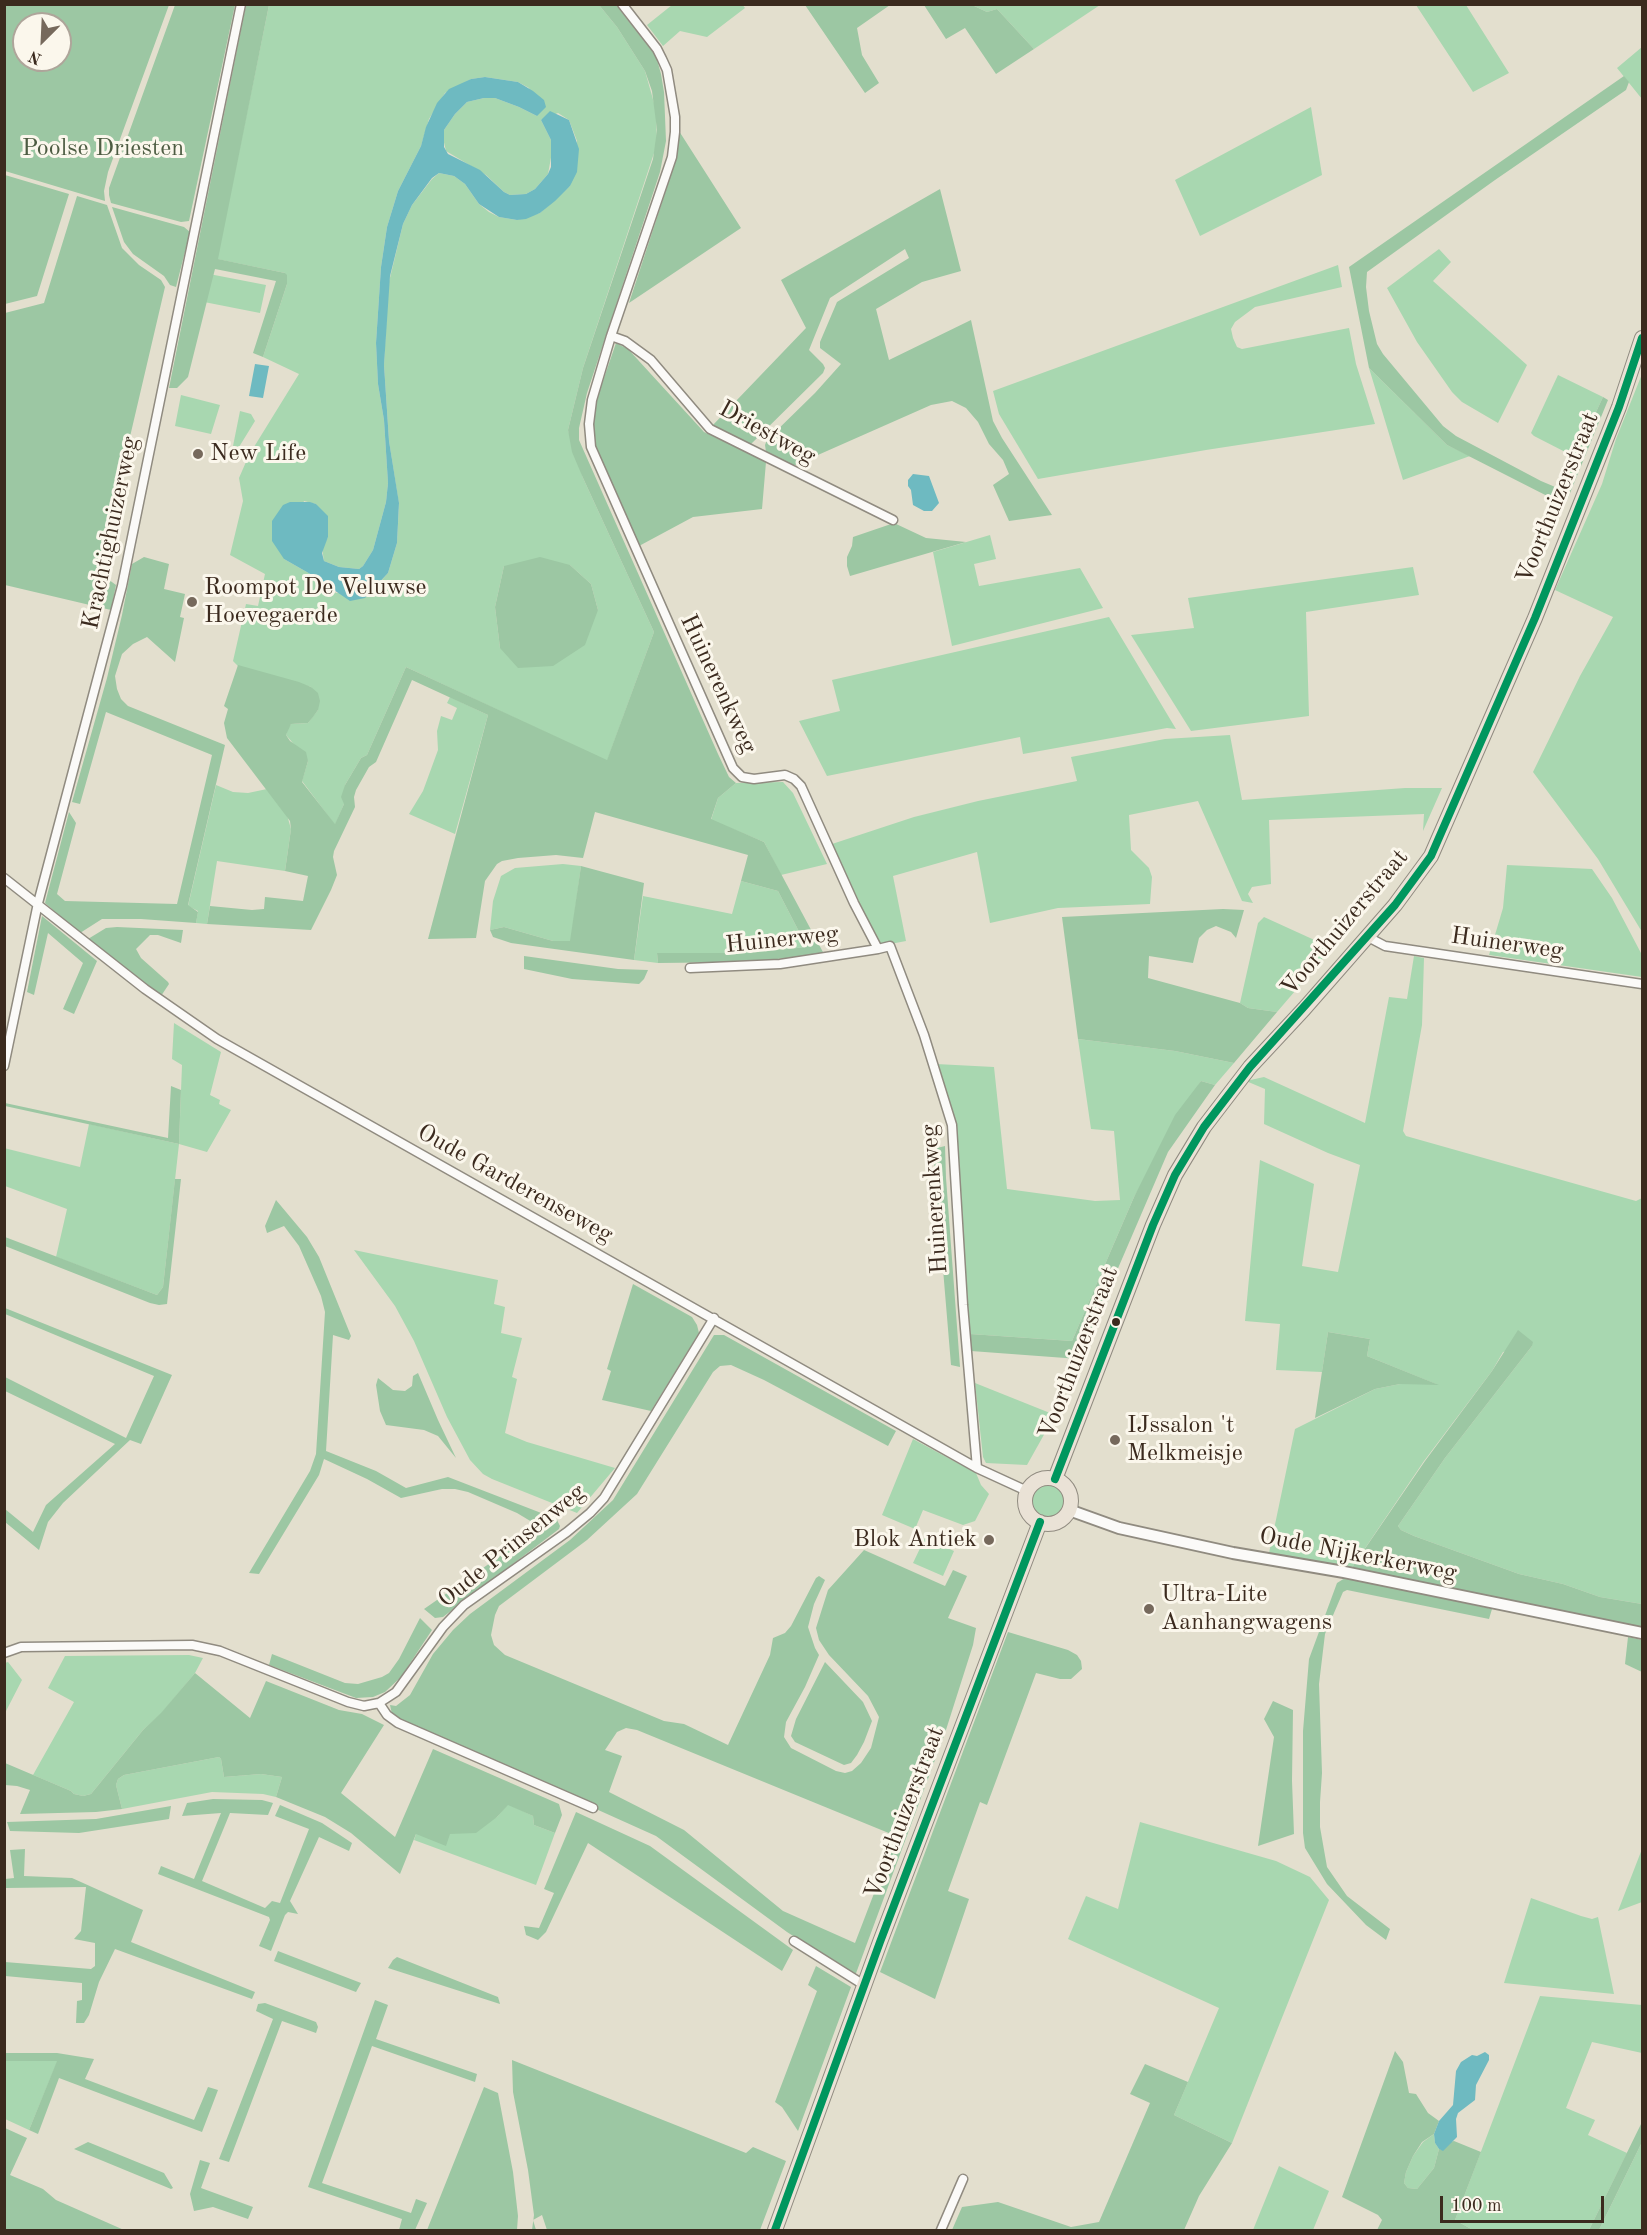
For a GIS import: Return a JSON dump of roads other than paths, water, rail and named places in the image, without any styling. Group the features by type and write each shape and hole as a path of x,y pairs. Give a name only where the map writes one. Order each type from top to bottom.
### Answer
{"main road":[{"name":"Voorthuizerstraat","path":"1055,1479 1153,1225 1175,1175 1204,1127 1232,1088 1360,941 1395,905 1431,856 1535,618 1618,407 1642,338"},
{"path":"1055,1479 1064,1485 1070,1494 1069,1510 1059,1521 1049,1524 1040,1522 1028,1513 1025,1499 1027,1491 1039,1480 1055,1479"},
{"name":"Voorthuizerstraat","path":"775,2230 864,1985 1040,1522"}],"street":[{"name":"Krachtighuizerweg","path":"4,1066 38,903 122,586 241,4"},
{"name":"Huinerenkweg","path":"622,4 657,49 667,70 675,117 675,132 672,157 611,336 592,400 589,424 591,447 733,768 742,777 754,779 785,775 794,779 801,786 854,903 878,949 890,946 924,1035 952,1125 963,1305 977,1468"},
{"name":"Driestweg","path":"611,336 625,341 651,360 710,429 893,520"},
{"name":"Oude Garderenseweg","path":"4,878 145,989 217,1039 977,1468 1027,1491"},
{"name":"Huinerweg","path":"1360,941 1642,984"},
{"name":"Huinerweg","path":"690,968 780,963 878,949"},
{"name":"Oude Prinsenweg","path":"379,1703 396,1692 443,1627 464,1605 567,1532 604,1498 714,1318"},
{"name":"Oude Nijkerkerweg","path":"1069,1510 1119,1528 1233,1553 1344,1572 1642,1633"},
{"path":"4,1653 21,1647 192,1645 220,1651 348,1702 364,1706 379,1703 387,1715 398,1723 593,1808"},
{"path":"794,1941 864,1985"},
{"path":"941,2230 963,2179"}],"water":[{"path":"485,77 518,82 544,100 546,107 537,116 495,98 467,102 444,130 444,147 448,154 480,170 504,192 510,195 526,194 535,189 551,167 551,140 541,120 550,111 569,120 579,149 577,172 570,186 555,201 540,213 526,219 499,217 479,204 465,184 454,176 439,173 432,178 412,205 403,224 390,276 384,365 389,441 399,503 397,543 388,573 365,598 350,601 284,559 272,541 272,521 283,505 290,502 310,502 316,504 328,516 328,537 322,553 324,561 339,567 359,569 373,550 386,502 388,483 376,343 381,267 387,227 398,191 421,146 426,127 437,103 449,89 471,79"},
{"path":"255,364 269,366 263,398 249,396"},
{"path":"913,474 929,476 939,503 932,511 924,511 913,505 908,480"},
{"path":"1485,2052 1489,2055 1489,2060 1476,2085 1475,2100 1458,2113 1457,2137 1443,2151 1435,2143 1434,2134 1439,2121 1453,2105 1456,2071 1461,2062 1472,2055 1477,2056"}],"place":[{"name":"New Life","path":"198,454"},
{"name":"Roompot De Veluwse Hoevegaerde","path":"192,602"},
{"name":"IJssalon 't Melkmeisje","path":"1115,1440"},
{"name":"Blok Antiek","path":"989,1540"},
{"name":"Ultra-Lite Aanhangwagens","path":"1149,1609"}],"park label":[{"name":"Poolse Driesten","path":"103,149"}]}
